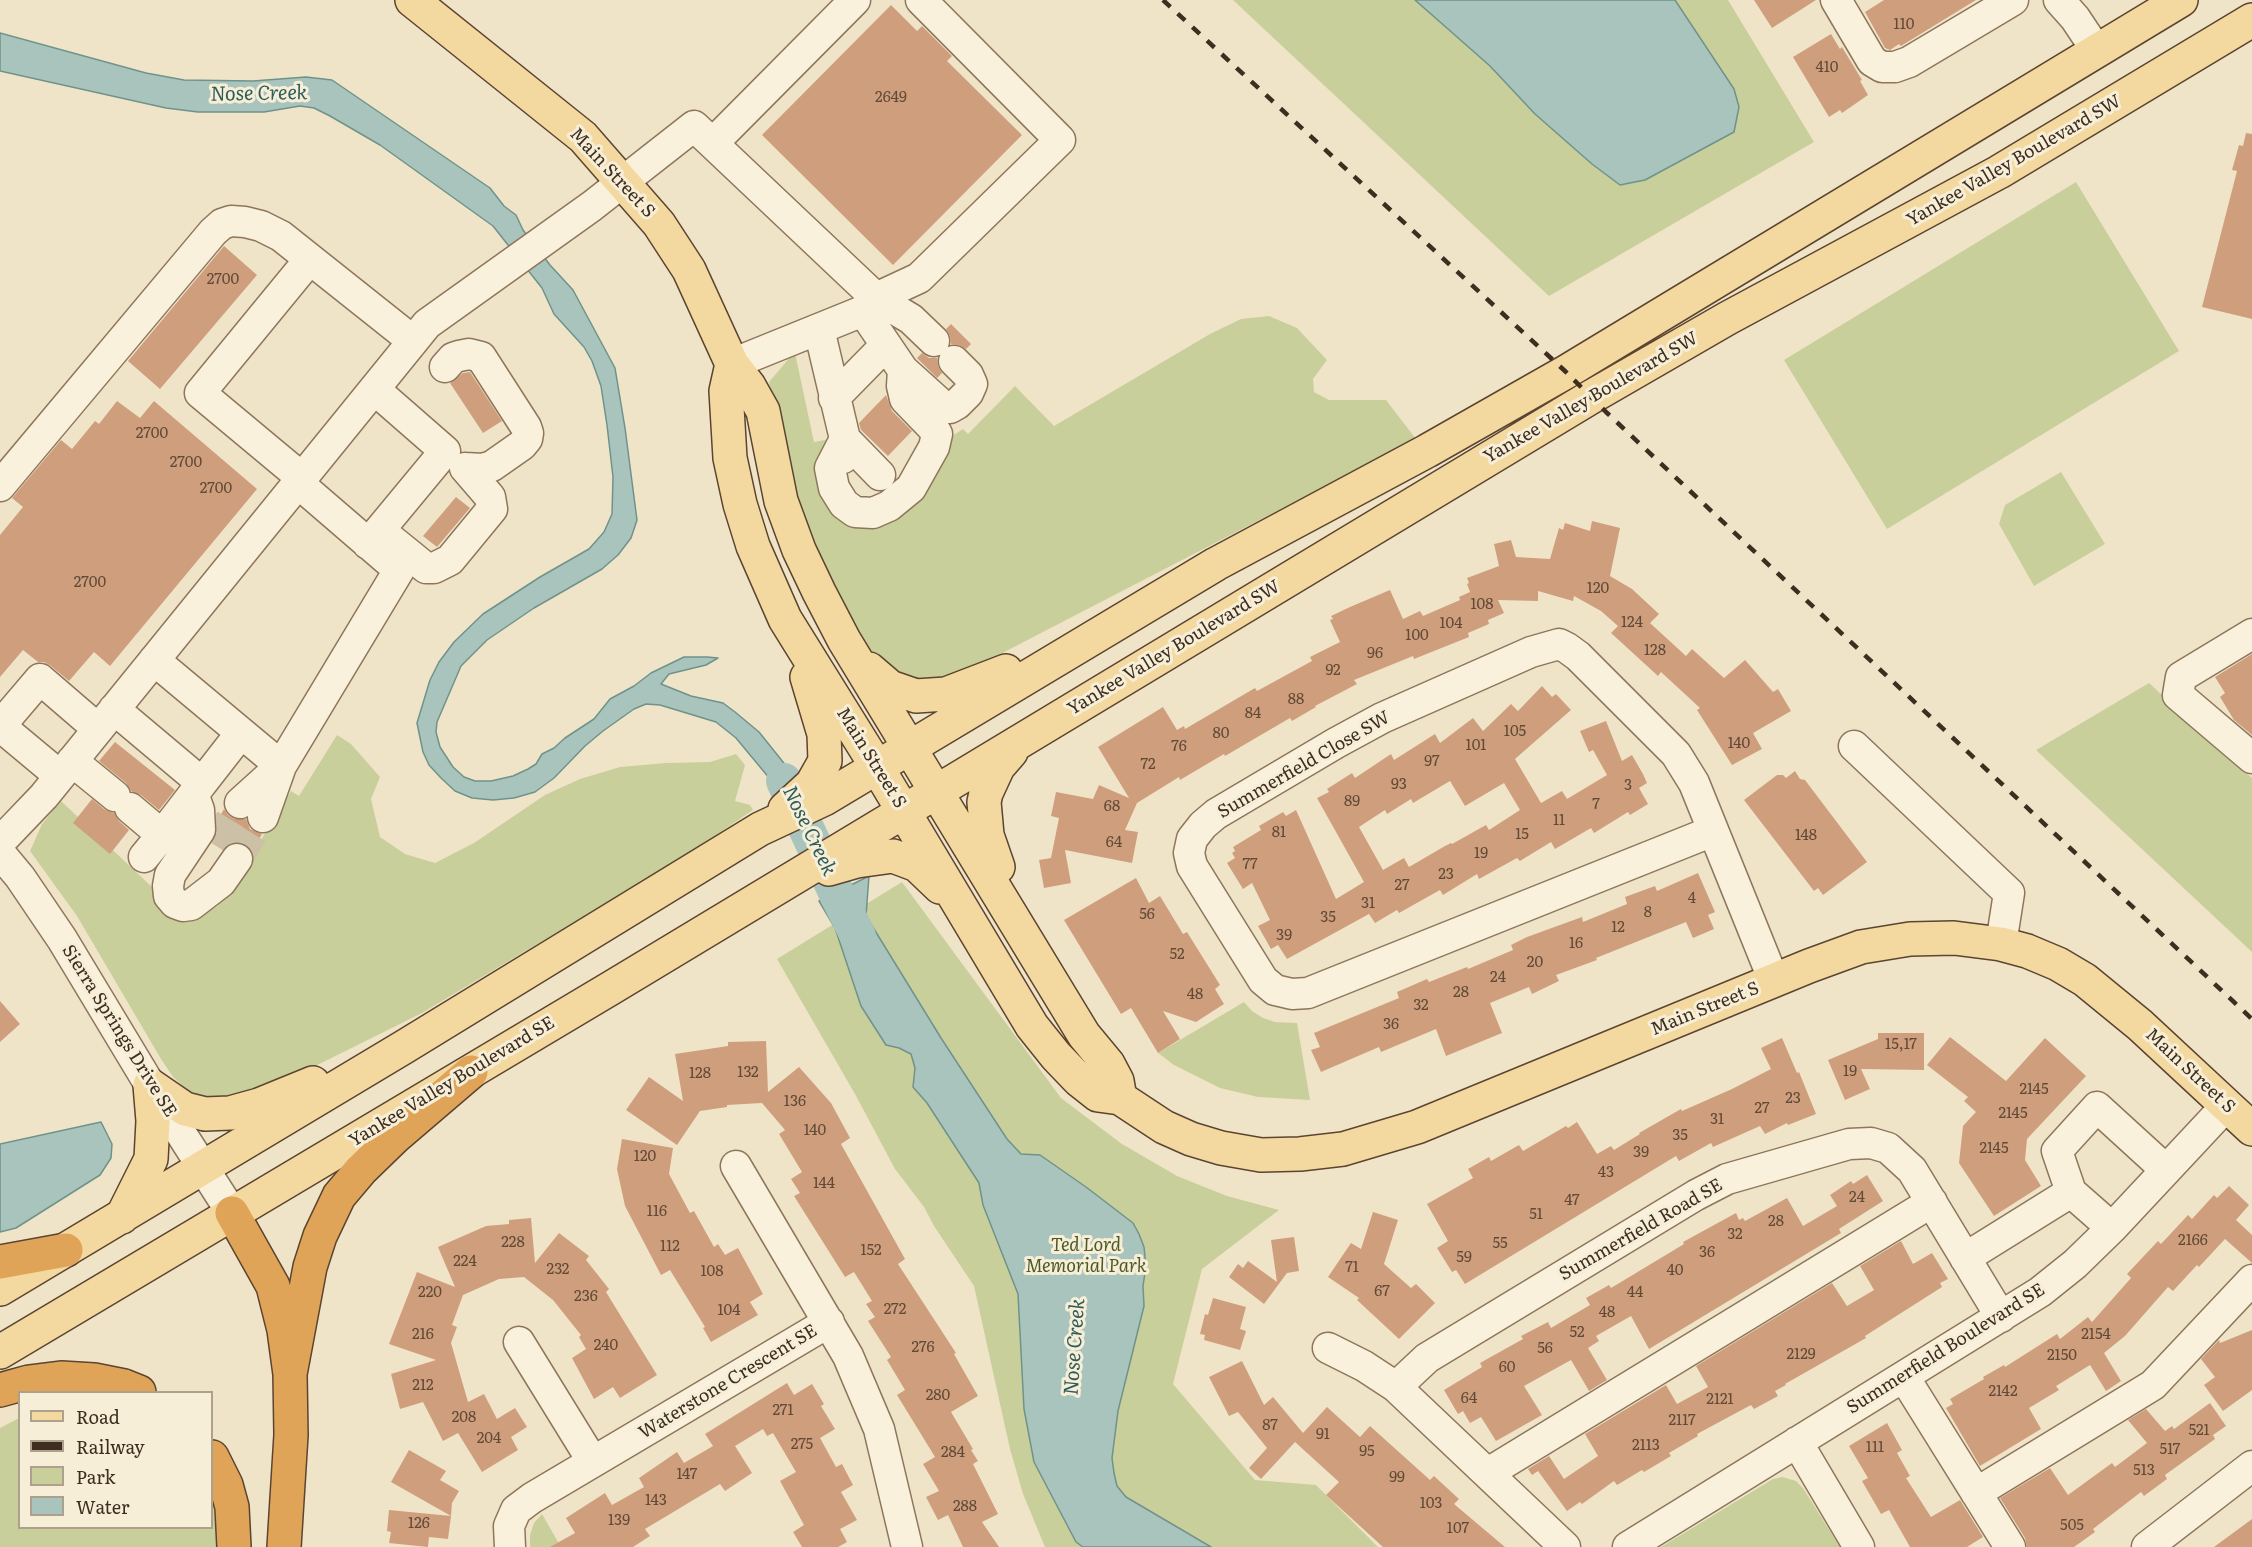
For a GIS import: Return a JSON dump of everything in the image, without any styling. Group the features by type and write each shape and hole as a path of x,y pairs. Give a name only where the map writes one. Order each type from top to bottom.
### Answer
{"highway":[{"path":"290,1374 310,1267 320,1236 339,1196 361,1170 395,1137 471,1072"},
{"path":"232,1213 273,1286 284,1330 290,1374 291,1435 284,1547"},
{"path":"0,1262 66,1250"},
{"path":"0,1390 29,1382 61,1378 94,1380 136,1391"},
{"path":"213,1459 226,1485 232,1507 234,1547"}],"main road":[{"name":"Main Street S","path":"412,0 583,137 659,224 688,270 732,364 749,386 763,411 781,501 789,526 844,640 1084,1035 1108,1065 1117,1081 1120,1098"},
{"name":"Yankee Valley Boulevard SW","path":"878,768 1216,564 1426,451 1566,372 2181,0"},
{"name":"Yankee Valley Boulevard SW","path":"904,812 1653,360 1999,172 2252,20"},
{"name":"Main Street S","path":"732,364 726,391 726,423 732,469 753,546 785,620 878,768 1032,1026 1056,1056 1079,1080 1098,1095 1120,1098 1164,1127 1221,1148 1261,1155 1300,1154 1343,1149 1417,1128 1851,951 1910,939 1954,938 2001,944 2058,964 2085,980 2140,1025 2252,1129"},
{"path":"844,640 875,676 890,687 916,696 946,694 992,678 1216,564"},
{"path":"0,1289 404,1047 760,829 792,804 812,784 825,761 824,734 817,706 785,620"},
{"path":"1020,742 998,767 992,779 984,802 984,822 994,858 1049,978"},
{"path":"760,829 824,800 878,768"},
{"name":"Yankee Valley Boulevard SE","path":"0,1352 904,812"},
{"path":"790,880 857,861 893,856 917,866 960,908"},
{"path":"150,1084 185,1109 206,1114 230,1113 259,1105 404,1047"},
{"path":"122,1217 151,1159 153,1121 150,1084"}],"street":[{"path":"713,143 855,0"},
{"path":"732,364 819,329 919,278 1060,140 921,0"},
{"path":"1836,0 1872,61 1882,67 1895,68 1910,62 2013,0"},
{"path":"2067,9 2097,51"},
{"path":"0,842 66,769 427,324 576,217 694,126 869,304 886,345 903,370 944,407 950,408 968,393 972,384 968,375 911,319 869,304"},
{"path":"0,486 222,224 231,221 261,226 281,236 413,341"},
{"path":"310,259 200,393 300,480 374,537 426,568 442,566 450,560 492,509 490,497 465,468 483,469 492,466 527,440 528,433 481,357 469,354 459,356 453,358 445,367"},
{"path":"819,329 845,439 880,475"},
{"path":"834,399 886,345"},
{"path":"845,439 830,468 834,488 844,504 855,512 873,513 889,506 911,488 934,447 937,434 905,399 902,386 903,370"},
{"path":"374,389 445,451 374,537"},
{"path":"251,810 399,570 374,537"},
{"path":"2252,634 2181,677 2178,695 2252,758"},
{"name":"Summerfield Close SW","path":"1713,831 1308,993 1292,994 1275,990 1263,980 1192,866 1189,853 1192,839 1216,814 1336,743 1382,718 1531,652 1558,645 1578,656 1676,754 1694,783 1774,981"},
{"path":"154,660 280,766"},
{"path":"198,789 106,719 40,679 0,726 122,802 153,846 198,789 241,733"},
{"path":"1854,746 2009,893 2001,944"},
{"path":"198,789 200,830 171,875 168,886 169,896 176,903 183,906 190,905 222,882 226,852"},
{"name":"Sierra Springs Drive SE","path":"0,853 10,885 62,939 232,1213"},
{"name":"Summerfield Boulevard SE","path":"1628,1547 2040,1292 2075,1264 2112,1228 2227,1105"},
{"path":"2112,1228 2071,1192 2057,1150 2097,1107 2166,1170"},
{"name":"Summerfield Road SE","path":"1396,1387 1427,1358 1696,1195 1727,1179 1849,1144 1871,1143 1888,1148 1912,1170 2001,1317"},
{"path":"736,1166 829,1322"},
{"path":"1965,1258 2071,1192"},
{"path":"1488,1473 1932,1202"},
{"path":"1976,1493 2153,1385 2252,1280"},
{"name":"Waterstone Crescent SE","path":"510,1547 509,1526 516,1510 532,1498 829,1322 848,1356 879,1429 907,1547"},
{"path":"519,1342 593,1462"},
{"path":"1328,1348 1364,1366 1396,1387 1565,1547"},
{"path":"1904,1377 2010,1547"},
{"path":"1797,1442 1859,1547"},
{"path":"2146,1547 2252,1466"}],"green space":[{"path":"1233,0 1728,0 1814,142 1549,296"},
{"path":"2076,182 2179,351 1887,529 1784,360"},
{"path":"1269,316 1297,328 1327,360 1313,379 1314,392 1329,400 1386,400 1416,439 985,662 938,678 922,680 902,679 874,657 856,631 819,563 797,503 769,382 792,355 795,353 814,442 830,439 858,522 946,440 963,429 968,434 1015,386 1054,426 1210,334 1241,319"},
{"path":"2061,472 2105,544 2034,586 1999,524 2005,505"},
{"path":"2149,683 2252,778 2252,952 2036,750"},
{"path":"337,735 351,744 380,777 371,799 380,837 405,854 435,863 474,843 545,795 580,779 620,767 710,762 736,754 745,765 735,801 750,805 753,810 694,850 422,1013 277,1085 218,1102 195,1097 173,1077 77,916 30,851 42,824 61,801 172,906 206,912 216,907 226,897 291,791 299,796"},
{"name":"Ted Lord Memorial Park","path":"902,882 1061,1098 1122,1144 1177,1176 1227,1196 1279,1210 1202,1269 1173,1384 1255,1480 1316,1485 1378,1547 1045,1547 1023,1494 1010,1449 974,1286 924,1207 895,1169 855,1094 777,959"},
{"path":"1244,1002 1263,1018 1275,1022 1297,1023 1310,1100 1258,1097 1220,1088 1174,1065 1158,1053"},
{"path":"18,1419 18,1529 213,1529 213,1486 224,1547 0,1547 0,1428"},
{"path":"1782,1477 1796,1481 1803,1488 1840,1547 1661,1547 1773,1479"},
{"path":"542,1514 561,1547 530,1547 530,1535 534,1523"}],"water":[{"path":"1415,0 1675,0 1734,89 1739,107 1734,132 1645,180 1620,185 1592,164 1535,114 1490,66"},
{"path":"0,33 146,73 184,80 253,81 306,77 332,80 490,188 504,206 516,215 523,230 573,290 615,368 637,520 631,538 618,555 602,569 534,608 487,640 461,666 437,722 436,732 440,747 453,767 464,777 475,781 491,781 513,776 536,764 542,754 594,719 610,699 634,686 651,673 684,657 707,657 718,658 706,665 669,674 661,684 691,696 723,703 759,732 795,777 780,791 736,738 716,722 660,705 646,704 634,709 603,731 554,778 535,792 514,798 493,800 472,798 455,791 441,778 429,765 423,752 417,723 430,680 439,662 454,642 483,614 589,549 604,532 612,514 613,477 601,386 584,347 554,314 542,288 493,226 380,145 330,116 314,108 300,106 264,112 198,112 166,108 0,71"},
{"path":"869,876 866,916 941,1038 1007,1139 1021,1154 1040,1155 1086,1187 1133,1223 1139,1234 1144,1247 1146,1266 1143,1286 1144,1306 1118,1411 1112,1458 1114,1473 1117,1486 1126,1497 1211,1547 1083,1547 1076,1542 1034,1462 1024,1409 1018,1294 983,1205 979,1183 927,1103 913,1087 915,1068 911,1054 886,1045 861,1006 835,928 819,901"},
{"path":"101,1122 112,1144 111,1158 100,1175 16,1228 0,1232 0,1144"}],"building":[{"path":"1754,0 1816,0 1772,28"},
{"path":"1884,0 1976,0 1901,46 1899,44 1890,50 1885,48 1865,12"},
{"path":"891,5 917,31 922,26 952,56 947,61 1022,135 893,265 762,135"},
{"path":"1831,34 1840,49 1842,47 1862,80 1860,81 1868,95 1842,113 1840,110 1829,117 1793,57"},
{"path":"2246,133 2252,134 2252,319 2202,307 2237,171 2232,170 2239,145 2243,146"},
{"path":"224,246 257,275 160,389 128,361"},
{"path":"951,324 971,344 966,349 951,344 946,329"},
{"path":"922,353 929,358 937,358 942,373 937,378 917,358"},
{"path":"470,372 502,421 483,433 450,383 463,373"},
{"path":"886,395 892,411 912,431 888,456 861,430 859,423"},
{"path":"117,401 140,418 154,401 257,489 110,666 94,652 69,681 51,666 38,662 23,650 0,677 0,535 23,507 12,498 61,440 72,449 95,421 99,424"},
{"path":"456,497 470,508 437,547 423,536"},
{"path":"1592,521 1620,528 1610,576 1632,589 1659,614 1650,623 1686,656 1692,649 1724,678 1745,660 1773,692 1778,689 1791,711 1753,733 1762,749 1732,765 1697,710 1700,708 1661,672 1658,676 1611,633 1618,626 1601,611 1574,596 1573,601 1538,591 1538,601 1498,600 1504,613 1488,620 1489,624 1468,633 1469,637 1414,659 1413,656 1354,680 1357,684 1292,721 1290,718 1180,780 1179,777 1137,803 1125,830 1138,832 1132,863 1065,850 1071,883 1044,888 1039,860 1051,858 1059,818 1051,816 1056,792 1093,799 1099,785 1129,798 1098,747 1163,707 1177,730 1184,726 1185,729 1255,688 1257,691 1312,661 1310,657 1340,642 1330,620 1333,619 1331,616 1350,607 1390,590 1403,619 1420,611 1423,616 1460,600 1459,597 1470,592 1467,578 1499,566 1494,544 1511,540 1516,557 1550,559 1559,528 1563,530 1565,523 1590,531"},
{"path":"2252,654 2252,735 2234,720 2220,697 2225,693 2215,677"},
{"path":"1542,686 1552,697 1556,694 1571,710 1515,759 1541,803 1562,791 1567,799 1607,775 1593,750 1589,752 1580,731 1606,721 1622,761 1632,755 1643,774 1647,783 1639,788 1648,804 1630,815 1628,812 1594,833 1591,828 1555,849 1551,842 1520,861 1517,858 1479,879 1477,874 1443,895 1440,890 1399,913 1397,910 1375,923 1369,914 1287,959 1278,945 1271,949 1258,926 1270,920 1252,883 1243,889 1227,863 1235,858 1232,853 1235,851 1233,847 1261,830 1259,826 1283,812 1286,816 1296,810 1336,899 1364,882 1317,798 1329,792 1327,789 1352,773 1355,778 1391,754 1394,760 1435,734 1440,743 1473,718 1483,731 1511,704 1518,711","holes":["1450,781 1465,806 1504,783 1520,810 1489,830 1486,825 1409,867 1404,858 1383,870 1359,827 1385,810 1387,814 1411,799 1413,803"]},
{"path":"115,742 175,790 159,810 141,795 131,791 126,783 99,761"},
{"path":"1795,771 1800,779 1805,780 1867,862 1823,895 1818,888 1814,891 1744,800 1777,775 1783,775 1786,778"},
{"path":"92,799 104,809 114,813 129,830 110,854 73,823"},
{"path":"224,809 234,819 246,819 250,829 262,834 252,851 239,842 230,843 223,850 212,843 217,830 217,821"},
{"path":"1698,873 1715,912 1708,915 1714,929 1693,938 1686,922 1556,975 1559,981 1532,994 1529,987 1490,1003 1502,1033 1446,1056 1436,1029 1381,1052 1379,1047 1321,1072 1311,1050 1320,1047 1314,1033 1399,998 1397,992 1427,979 1429,982 1467,967 1468,969 1513,950 1511,945 1527,937 1582,917 1583,922 1627,904 1625,897 1655,886 1657,891"},
{"path":"1136,878 1149,903 1160,896 1183,934 1187,932 1220,985 1215,989 1224,1004 1196,1022 1163,1011 1180,1039 1158,1053 1131,1008 1121,1014 1064,920"},
{"path":"0,1001 20,1024 0,1042"},
{"path":"1878,1033 1924,1033 1924,1070 1861,1069 1870,1089 1845,1100 1828,1060 1878,1039"},
{"path":"1950,1037 2006,1081 2045,1038 2086,1076 2027,1139 2025,1160 2041,1186 1994,1216 1959,1163 1963,1126 1976,1112 1964,1101 1968,1097 1927,1065"},
{"path":"1782,1038 1816,1114 1788,1125 1787,1123 1765,1134 1760,1126 1713,1147 1711,1143 1679,1161 1676,1156 1465,1284 1456,1270 1452,1272 1437,1248 1448,1241 1427,1204 1473,1178 1468,1169 1489,1157 1491,1161 1519,1145 1523,1151 1577,1122 1597,1154 1611,1146 1614,1150 1681,1109 1682,1111 1732,1089 1771,1069 1761,1048"},
{"path":"766,1041 768,1092 799,1067 831,1103 850,1138 841,1144 905,1259 898,1264 956,1353 954,1354 978,1396 951,1412 973,1449 971,1450 978,1461 973,1464 998,1514 982,1522 999,1547 963,1547 948,1515 938,1520 926,1497 939,1491 923,1464 935,1457 897,1395 905,1390 887,1360 891,1357 868,1321 875,1317 866,1304 872,1301 854,1272 845,1277 794,1196 800,1193 791,1179 802,1172 779,1134 785,1130 762,1103 727,1105 727,1107 700,1111 677,1145 626,1110 649,1077 683,1101 675,1054 728,1046 728,1042"},
{"path":"622,1139 673,1148 669,1174 690,1213 694,1211 714,1247 718,1244 725,1255 738,1248 763,1294 750,1302 758,1315 711,1342 703,1328 705,1327 670,1270 661,1275 625,1206 617,1169"},
{"path":"1867,1175 1883,1201 1839,1229 1841,1233 1649,1349 1631,1316 1596,1336 1599,1341 1588,1348 1607,1380 1589,1391 1571,1360 1524,1386 1542,1415 1496,1441 1481,1417 1470,1423 1463,1411 1458,1414 1444,1390 1482,1367 1480,1363 1523,1339 1521,1336 1548,1322 1551,1328 1590,1305 1586,1298 1609,1285 1611,1288 1684,1244 1683,1242 1736,1213 1739,1220 1743,1218 1745,1221 1787,1198 1803,1226 1837,1206 1830,1195 1851,1181 1853,1184"},
{"path":"2229,1186 2249,1205 2236,1220 2252,1235 2252,1263 2225,1239 2173,1291 2168,1287 2125,1336 2104,1353 2121,1381 2106,1391 2090,1365 2056,1386 2059,1390 2029,1408 2041,1429 1980,1466 1946,1408 1953,1404 1950,1399 2057,1334 2060,1339 2088,1317 2092,1322 2131,1278 2127,1274 2158,1241 2161,1244 2188,1215 2192,1219 2214,1195 2217,1198"},
{"path":"1373,1212 1398,1220 1384,1264 1411,1288 1416,1284 1435,1303 1399,1339 1357,1300 1359,1298 1328,1277 1351,1243 1361,1249"},
{"path":"531,1218 535,1263 559,1233 589,1256 586,1260 609,1289 606,1292 657,1375 620,1398 613,1387 594,1399 572,1358 586,1349 579,1337 581,1335 553,1300 524,1277 499,1279 463,1295 452,1325 457,1327 451,1343 468,1402 484,1394 497,1419 515,1408 527,1427 511,1437 518,1450 482,1472 458,1433 443,1441 423,1402 400,1409 391,1374 436,1360 389,1344 417,1272 455,1287 438,1247 486,1226 509,1224 509,1220"},
{"path":"1294,1237 1299,1271 1287,1273 1264,1304 1229,1277 1238,1264 1243,1268 1248,1261 1277,1282 1271,1240"},
{"path":"1901,1241 1913,1264 1932,1253 1948,1279 1940,1283 1942,1287 1865,1336 1866,1338 1785,1384 1775,1391 1778,1396 1754,1409 1751,1405 1697,1434 1698,1436 1669,1453 1671,1456 1644,1472 1642,1470 1617,1485 1614,1481 1582,1504 1580,1502 1567,1511 1538,1471 1532,1475 1528,1469 1549,1456 1564,1479 1598,1456 1585,1434 1666,1385 1677,1404 1708,1387 1696,1366 1832,1283 1847,1306 1874,1290 1860,1266"},
{"path":"1213,1298 1246,1307 1240,1329 1246,1331 1240,1350 1204,1340 1205,1335 1200,1334 1205,1314 1208,1315"},
{"path":"2252,1330 2252,1390 2223,1411 2204,1385 2215,1377 2201,1359 2219,1340 2220,1343"},
{"path":"1242,1361 1264,1405 1273,1397 1303,1433 1327,1407 1360,1437 1370,1426 1430,1480 1434,1476 1459,1499 1454,1504 1505,1547 1383,1547 1326,1495 1339,1482 1295,1442 1261,1479 1249,1468 1267,1448 1238,1412 1229,1416 1209,1377"},
{"path":"787,1383 794,1395 812,1384 824,1404 821,1406 835,1429 820,1438 836,1467 842,1464 853,1485 841,1492 857,1520 840,1529 847,1542 838,1547 802,1547 793,1532 804,1525 780,1481 796,1472 773,1433 767,1436 763,1429 735,1446 752,1473 725,1491 720,1484 645,1529 650,1536 633,1547 550,1547 575,1533 566,1518 605,1493 612,1505 644,1487 639,1478 677,1452 684,1463 713,1446 705,1434"},
{"path":"2210,1403 2226,1426 2213,1435 2215,1439 2165,1475 2167,1479 2144,1496 2141,1492 2093,1529 2095,1532 2074,1547 2027,1547 2025,1538 2000,1498 2050,1468 2068,1495 2112,1463 2115,1467 2147,1443 2128,1420 2146,1409 2165,1431 2172,1426 2174,1429"},
{"path":"1887,1423 1902,1450 1897,1453 1910,1476 1906,1478 1931,1517 1960,1500 1983,1537 1967,1547 1910,1547 1889,1510 1881,1514 1862,1481 1868,1478 1849,1446"},
{"path":"409,1450 446,1471 440,1480 459,1491 452,1503 451,1516 391,1482"},
{"path":"389,1510 451,1516 448,1539 429,1537 428,1547 389,1543 391,1532 387,1531"},
{"path":"2252,1519 2252,1547 2214,1547"}],"waterway":[{"name":"Nose Creek","path":"784,781 858,936"}],"tunnel":[{"path":"215,845 240,803"},
{"path":"237,859 263,817"}],"railway":[{"path":"1163,0 1566,372 2252,1019"}]}
